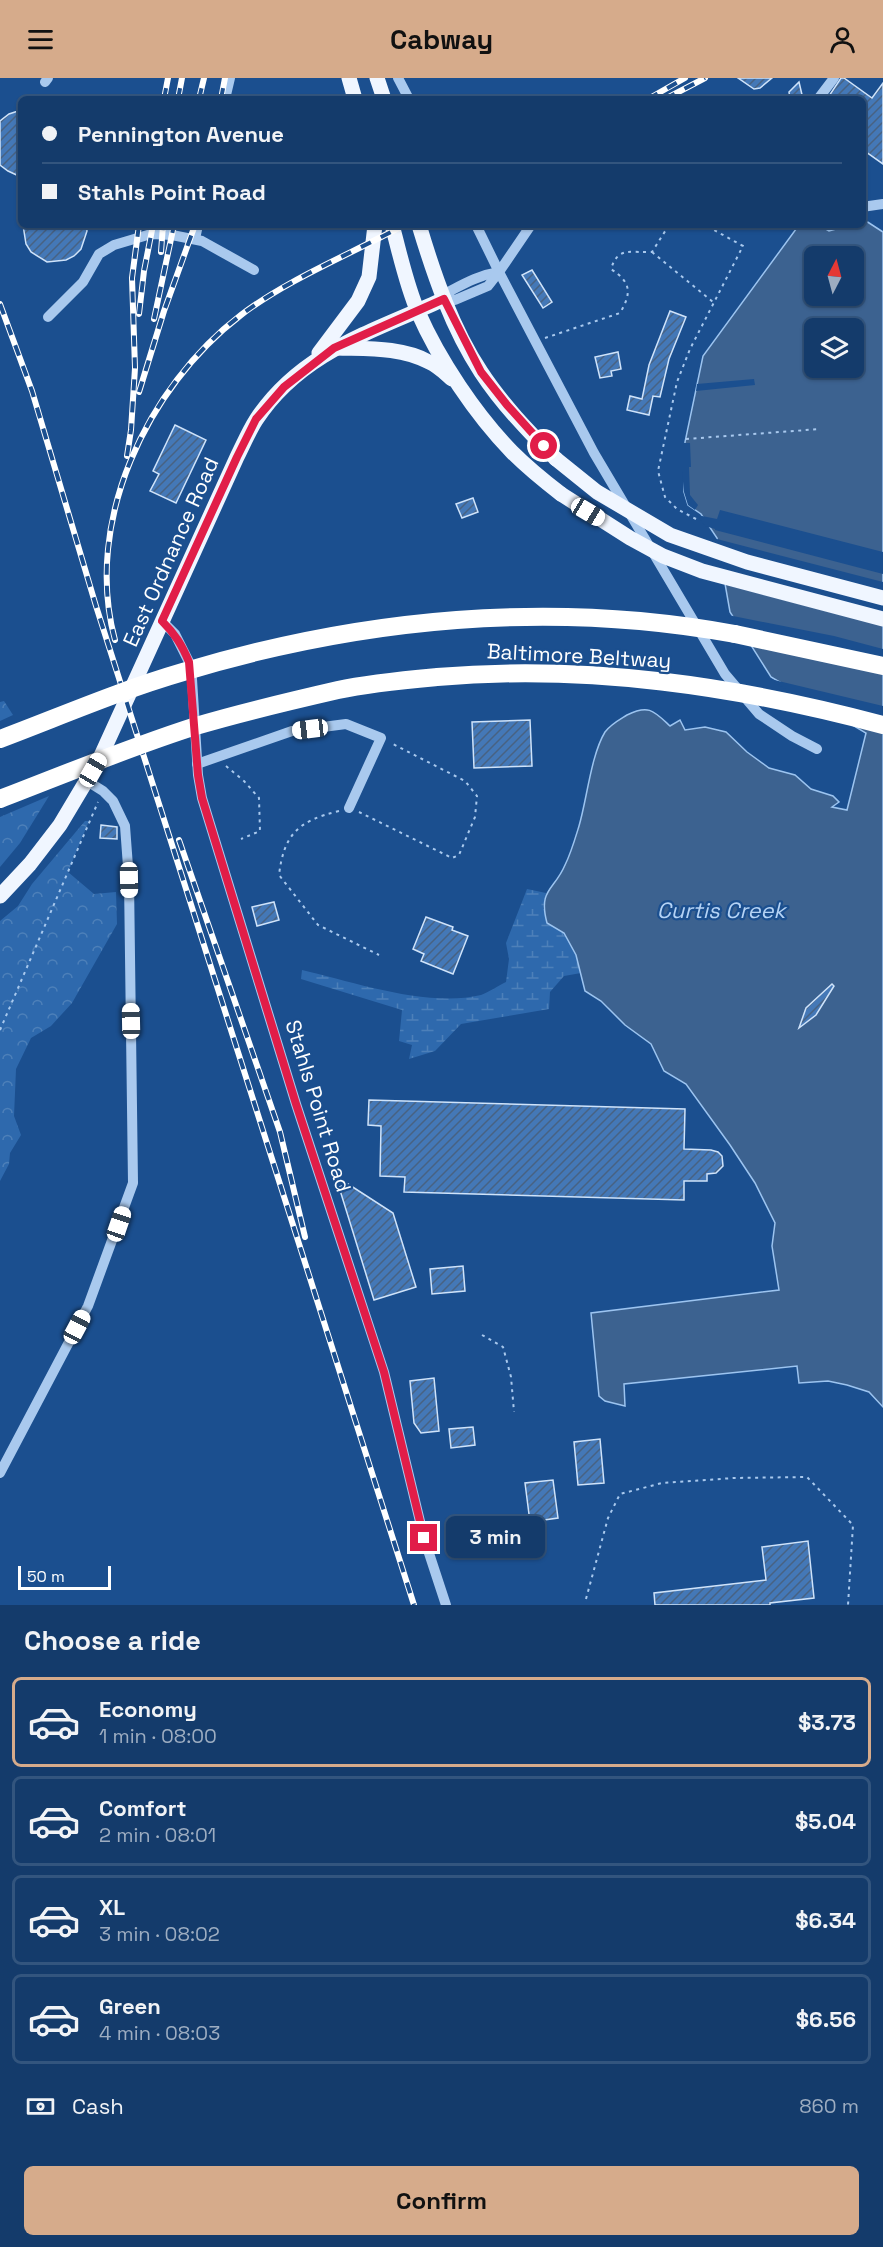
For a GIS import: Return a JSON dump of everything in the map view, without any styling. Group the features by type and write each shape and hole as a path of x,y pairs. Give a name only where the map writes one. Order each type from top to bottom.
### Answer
{"highway":[{"name":"Baltimore Beltway","path":"0,739 181,672 258,651 400,624 473,618 571,617 692,626 784,643 883,666"},
{"name":"Baltimore Beltway","path":"0,800 122,753 206,724 340,690 409,679 465,674 547,672 620,675 778,699 883,725"}],"main road":[{"path":"349,78 354,96"},
{"path":"377,78 383,96"},
{"path":"308,367 358,301 369,277 375,228"},
{"path":"393,228 403,269 418,312 460,385 512,452 561,494 630,538 702,571 883,619"},
{"path":"420,228 446,299 481,372 507,405 556,459 597,492 670,535 747,562 883,598"},
{"name":"East Ordnance Road","path":"0,896 30,864 60,825 87,781 120,717 256,419 284,387 334,348 446,299"},
{"path":"334,348 386,350 415,356 431,363 460,385"}],"street":[{"path":"226,96 230,78"},
{"path":"398,78 407,96"},
{"path":"820,96 834,78"},
{"path":"866,206 883,204"},
{"path":"195,239 197,228"},
{"path":"477,228 594,453 725,674 759,714 817,749"},
{"name":"East Ordnance Road","path":"446,299 455,300 488,285 529,228"},
{"path":"48,317 83,282 99,254 114,244 151,234 172,234 195,239 217,248 254,270"},
{"name":"Stahls Point Road","path":"162,621 175,634 189,662 202,798 296,1104 384,1372 424,1538 446,1605"},
{"path":"198,765 292,731 346,724 381,738 350,808"},
{"path":"0,1473 88,1306 133,1183 128,869 125,826 112,801 103,791 87,781"}],"path":[{"path":"652,252 667,228"},
{"path":"696,519 676,509 665,497 658,471 677,382 690,349 743,246 710,228"},
{"path":"537,342 549,335 620,313 627,302 627,284 622,276 611,269 614,258 623,251 652,252 713,302"},
{"path":"686,439 820,429"},
{"path":"379,955 318,925 279,875 282,855 288,838 302,826 323,815 350,808 452,858 459,855 475,817 477,796 465,781 381,738"},
{"path":"212,759 230,769 259,798 260,831 241,839"},
{"path":"0,1030 103,791"},
{"path":"482,1335 504,1347 512,1377 514,1412"},
{"path":"586,1599 608,1518 620,1494 662,1483 734,1478 807,1477 853,1525 848,1605"}],"green space":[{"path":"4,701 13,715 0,721 0,702"},
{"path":"49,796 20,843 0,867 0,817"},
{"path":"85,821 89,821 68,872 94,894 116,892 117,924 72,1003 51,1026 31,1038 16,1069 14,1116 21,1135 10,1153 9,1164 0,1181 0,921 18,906 32,884"},
{"path":"527,889 546,893 543,909 594,905 611,1011 601,1001 585,991 581,973 564,976 550,992 549,1009 461,1024 435,1051 409,1059 412,1045 399,1041 402,1010 301,979 302,970 415,996 460,998 481,995 506,982 509,959 506,943"}],"water":[{"name":"Curtis Creek","path":"866,221 883,232 883,1407 869,1392 847,1385 828,1381 799,1383 797,1366 624,1384 625,1406 605,1401 599,1396 591,1313 779,1290 772,1246 775,1223 755,1183 686,1084 664,1071 651,1044 625,1025 601,1001 585,991 576,955 564,933 547,923 544,903 548,891 561,874 573,846 596,753 605,732 615,722 641,710 655,713 670,726 680,720 685,730 705,727 726,732 747,752 769,768 795,775 811,789 833,796 839,802 832,807 847,810 866,733 771,677 730,612 717,538 701,514 688,505 684,492 685,442 703,356 797,228 824,228 829,231 840,228 866,228"}],"pier":[{"path":"754,379 755,385 696,391 697,384"},
{"path":"682,443 690,443 690,495 698,505 695,510 688,505 684,492"},
{"path":"720,510 883,552 883,574 715,530 705,526 697,515 717,519"},
{"path":"713,538 883,582 883,626 722,584"},
{"path":"728,615 834,636 883,649 883,672 745,641"},
{"path":"770,679 883,706 883,733 810,705"}],"building":[{"path":"738,78 772,78 760,88 754,89"},
{"path":"841,78 872,98 883,83 883,164 866,152 866,96 829,96"},
{"path":"799,82 802,96 790,96 789,92"},
{"path":"18,111 18,176 0,165 0,121"},
{"path":"23,228 86,228 81,249 66,260 47,262 31,252 26,244"},
{"path":"532,270 552,302 543,308 522,275"},
{"path":"670,311 686,317 669,359 660,397 653,396 649,415 627,410 630,396 642,399 649,365"},
{"path":"618,352 621,369 611,371 612,376 600,378 595,357"},
{"path":"175,425 206,440 176,503 150,491 159,474 153,471"},
{"path":"473,498 478,512 462,518 456,504"},
{"path":"530,720 532,766 474,768 472,722"},
{"path":"101,825 117,827 117,839 100,838"},
{"path":"274,902 279,920 257,926 252,907"},
{"path":"426,917 453,927 452,930 468,936 453,974 421,961 424,954 413,949"},
{"path":"832,984 834,986 816,1015 799,1028 806,1008"},
{"path":"369,1100 685,1109 684,1149 718,1152 722,1156 723,1166 716,1173 707,1174 707,1181 684,1181 684,1200 404,1192 405,1177 380,1176 381,1126 368,1125"},
{"path":"348,1184 393,1213 416,1287 374,1300 339,1187"},
{"path":"463,1266 465,1291 432,1294 430,1269"},
{"path":"434,1378 439,1431 421,1433 414,1423 410,1381"},
{"path":"473,1427 475,1445 451,1448 449,1429"},
{"path":"600,1439 604,1483 578,1485 574,1442"},
{"path":"553,1480 558,1518 530,1522 525,1483"},
{"path":"808,1541 814,1598 770,1603 770,1605 655,1605 654,1593 766,1580 762,1547"}],"railway":[{"path":"165,96 168,78"},
{"path":"179,96 182,78"},
{"path":"200,96 204,78"},
{"path":"222,96 225,78"},
{"path":"653,96 685,78"},
{"path":"671,96 705,78"},
{"path":"127,456 135,368 132,278 139,228"},
{"path":"139,314 152,228"},
{"path":"161,252 163,228"},
{"path":"154,319 173,228"},
{"path":"139,392 164,311 194,228"},
{"path":"115,640 107,595 108,550 116,504 131,460 151,418 177,380 207,345 259,302 299,278 398,228"},
{"path":"0,304 32,391 96,606 414,1605"},
{"path":"179,840 280,1132 305,1237"}],"route":[{"path":"424,1538 384,1372 296,1104 202,798 189,662 175,634 162,621 256,419 284,387 308,367 334,348 363,334 444,299 481,372 531,434 544,446"}]}
